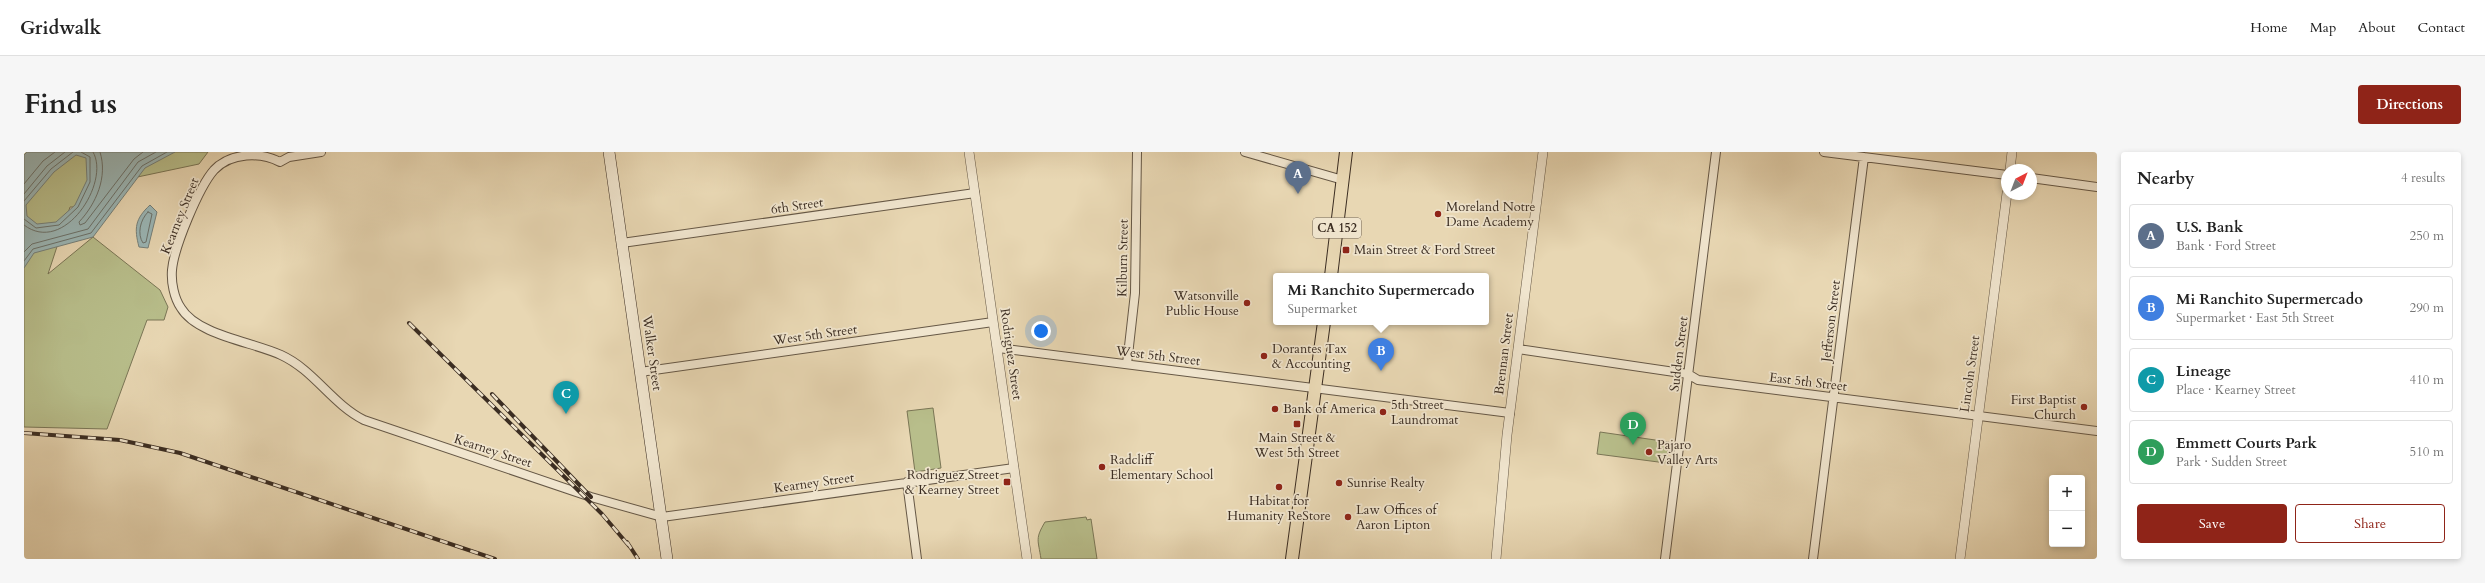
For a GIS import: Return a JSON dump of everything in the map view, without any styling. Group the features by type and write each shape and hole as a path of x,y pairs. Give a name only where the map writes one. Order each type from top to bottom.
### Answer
{"main road":[{"name":"Walker Street","path":"609,152 667,559"},
{"name":"CA 152","path":"1331,273 1346,152"},
{"path":"1292,559 1324,325"}],"street":[{"name":"Kearney Street","path":"321,152 289,157 280,162 269,155 246,154 224,162 213,171 200,194 177,252 172,270 173,286 180,307 187,317 211,330 287,358 310,375 345,409 380,426 591,497 662,517 1014,468"},
{"name":"Rodriguez Street","path":"969,152 1027,559"},
{"name":"Kilburn Street","path":"1127,364 1135,293 1137,152"},
{"path":"1245,152 1343,180"},
{"name":"Brennan Street","path":"1496,559 1510,413 1543,152"},
{"name":"Sudden Street","path":"1665,559 1716,152"},
{"path":"1824,152 2001,174"},
{"path":"2011,164 2012,152"},
{"name":"Jefferson Street","path":"1812,559 1864,157"},
{"path":"2037,179 2097,187"},
{"name":"6th Street","path":"622,243 975,193"},
{"name":"Lincoln Street","path":"1960,559 1977,416 2006,200"},
{"name":"West 5th Street","path":"640,372 993,322"},
{"name":"West 5th Street","path":"998,348 1314,388"},
{"name":"East 5th Street","path":"1518,349 1688,374 1698,380 2097,431"},
{"path":"1314,388 1510,413"},
{"path":"907,482 917,559"}],"green space":[{"path":"24,152 208,152 199,164 128,179 97,207 70,207 48,274 93,237 160,290 168,307 164,320 147,320 107,429 24,427"},
{"path":"933,408 941,468 915,472 907,411"},
{"path":"1600,432 1669,442 1666,463 1597,454"},
{"path":"1086,517 1087,520 1091,519 1097,559 1041,559 1038,539 1045,522"}],"water":[{"path":"27,152 175,152 145,168 93,237 34,253 24,268 24,155","holes":["76,155 86,158 87,180 75,205 56,222 37,224 27,216 26,205 54,172"]},
{"path":"150,205 157,212 148,248 139,247 136,234 137,224 141,215"}],"railway":[{"path":"409,323 602,514 630,547"},
{"path":"492,394 591,497"},
{"path":"24,433 120,440 180,453 495,559"},
{"path":"627,542 638,559"}],"place":[{"name":"U.S. Bank","path":"1298,194"},
{"name":"Moreland Notre Dame Academy","path":"1438,214"},
{"name":"Main Street & Ford Street","path":"1346,250"},
{"name":"Watsonville Public House","path":"1247,303"},
{"name":"Dorantes Tax & Accounting","path":"1264,356"},
{"name":"Mi Ranchito Supermercado","path":"1381,371"},
{"name":"First Baptist Church","path":"2084,407"},
{"name":"Bank of America","path":"1275,409"},
{"name":"5th Street Laundromat","path":"1383,412"},
{"name":"Lineage","path":"566,414"},
{"name":"Main Street & West 5th Street","path":"1297,424"},
{"name":"Emmett Courts Park","path":"1633,445"},
{"name":"Pajaro Valley Arts","path":"1649,452"},
{"name":"Radcliff Elementary School","path":"1102,467"},
{"name":"Rodriguez Street & Kearney Street","path":"1007,482"},
{"name":"Sunrise Realty","path":"1339,483"},
{"name":"Habitat for Humanity ReStore","path":"1279,487"},
{"name":"Law Offices of Aaron Lipton","path":"1348,517"}]}
